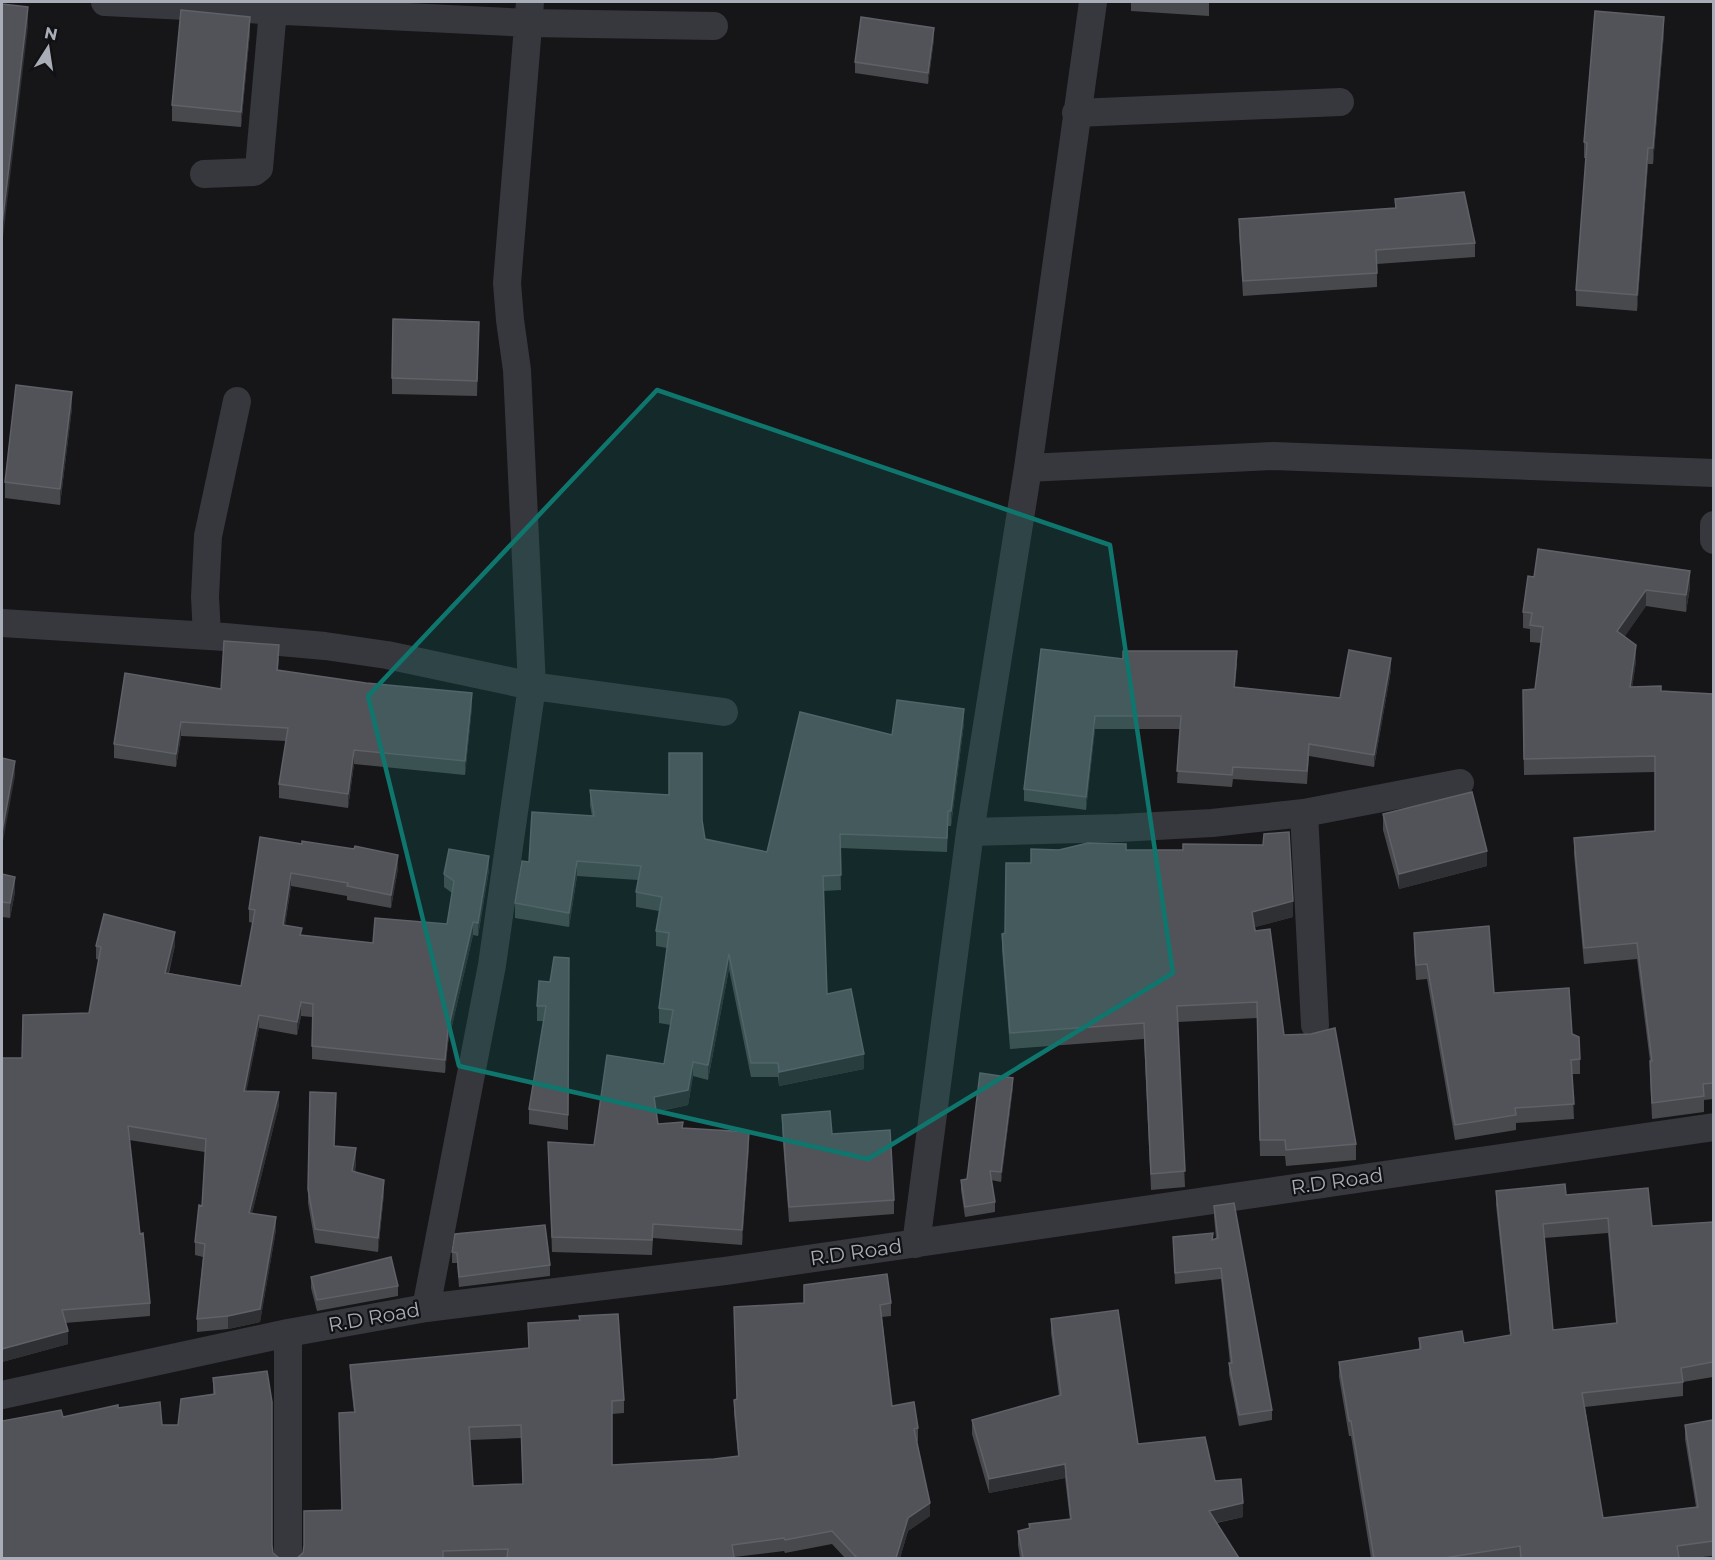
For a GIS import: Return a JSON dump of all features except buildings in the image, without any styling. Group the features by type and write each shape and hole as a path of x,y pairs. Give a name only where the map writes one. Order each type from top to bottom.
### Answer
{"street":[{"path":"105,2 273,10 530,12 714,26"},
{"path":"916,1244 970,831 1028,468 1093,2"},
{"path":"204,174 254,172 259,168 273,10"},
{"path":"426,1308 492,965 532,686 517,370 507,283 530,12"},
{"path":"1076,113 1340,102"},
{"path":"207,635 204,597 208,536 237,401"},
{"path":"1028,468 1274,456 1713,474"},
{"path":"1713,525 1713,540"},
{"path":"2,623 207,635 325,646 387,655 532,686 724,712"},
{"path":"970,831 1212,823 1304,813 1460,783"},
{"path":"1304,813 1315,1025"},
{"name":"R.D Road","path":"2,1395 288,1333 426,1308 725,1271 1713,1127"},
{"path":"288,1333 288,1558"}],"highlighted area":[{"path":"657,390 1110,545 1173,973 868,1159 459,1066 368,696"}]}
